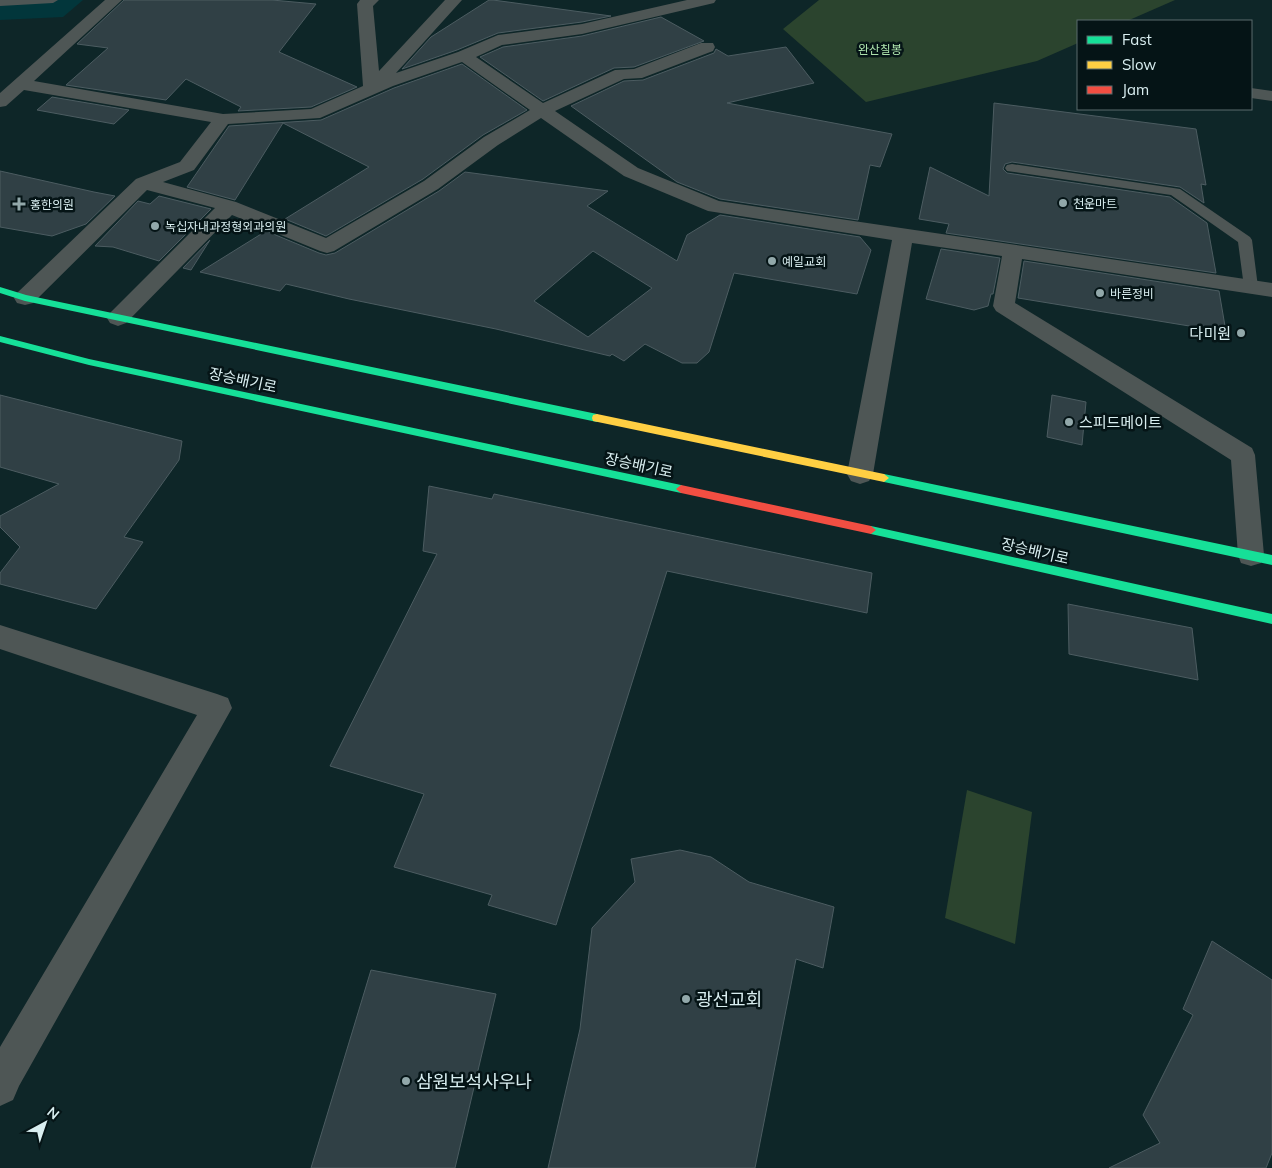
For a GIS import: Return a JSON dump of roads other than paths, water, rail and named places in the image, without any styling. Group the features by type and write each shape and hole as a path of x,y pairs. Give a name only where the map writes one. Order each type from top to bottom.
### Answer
{"street":[{"path":"0,102 114,0"},
{"path":"371,0 365,4 372,89"},
{"path":"372,89 454,0"},
{"path":"19,84 223,119 314,114 372,89 464,56 498,40 582,29 708,0"},
{"path":"143,184 229,206 327,246 431,185 491,141 542,110 621,74 636,74 707,47"},
{"path":"464,56 631,172 715,206 1262,288"},
{"path":"1252,94 1272,96"},
{"path":"25,298 143,184 187,166 223,119"},
{"path":"118,318 229,206"},
{"path":"860,474 903,235"},
{"path":"0,290 25,298 118,318 1262,558 1243,455 1004,306 1014,252"},
{"name":"장승배기로","path":"0,339 89,362 858,527 1272,619"},
{"path":"0,637 217,708 1,1081 0,1087"}],"lane":[{"path":"0,3 53,0"},
{"path":"1012,168 1175,192 1245,240 1262,288"}],"place":[{"name":"천운마트","path":"1063,203"},
{"name":"홍한의원","path":"19,204"},
{"name":"녹십자내과정형외과의원","path":"155,226"},
{"name":"예일교회","path":"772,261"},
{"name":"바른정비","path":"1100,293"},
{"name":"다미원","path":"1241,333"},
{"name":"스피드메이트","path":"1069,422"},
{"name":"광선교회","path":"686,999"},
{"name":"삼원보석사우나","path":"406,1081"}],"park label":[{"name":"완산칠봉","path":"880,49"}]}
